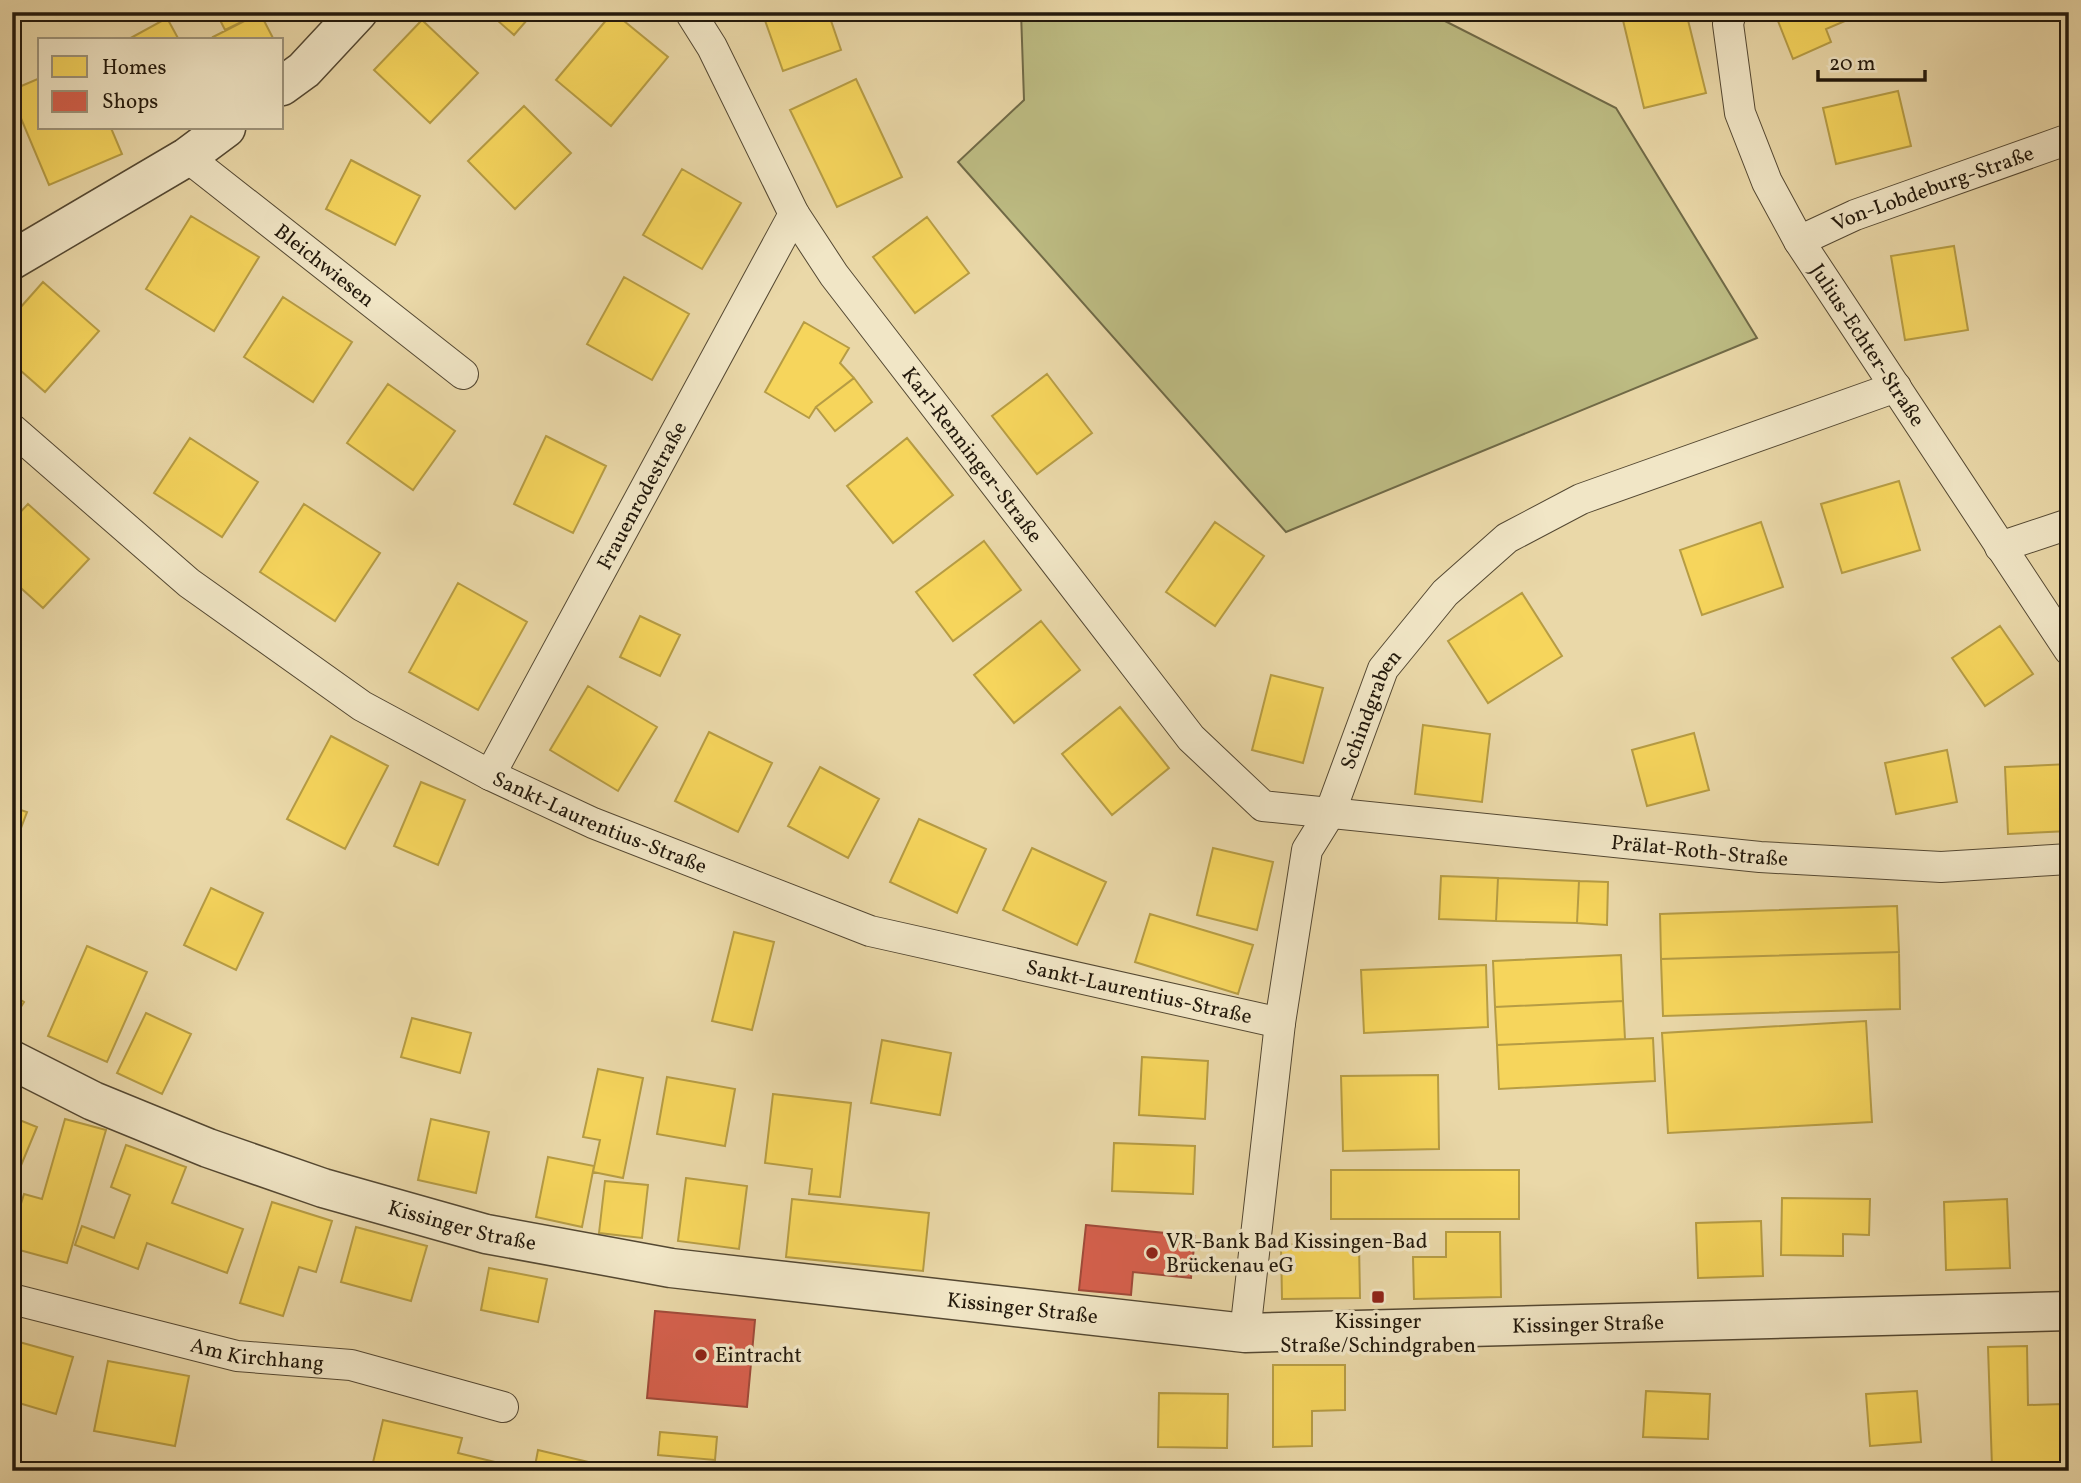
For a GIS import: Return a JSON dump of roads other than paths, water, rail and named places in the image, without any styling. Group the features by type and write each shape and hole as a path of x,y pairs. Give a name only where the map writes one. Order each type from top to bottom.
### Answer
{"street":[{"path":"284,85 304,70 358,12"},
{"name":"Karl-Renninger-Straße","path":"690,12 712,47 794,214 834,275 1191,738 1263,806 1331,813"},
{"name":"Julius-Echter-Straße","path":"1731,12 1728,24 1740,113 1767,182 1799,241 2069,650"},
{"path":"12,260 187,157 223,130"},
{"name":"Von-Lobdeburg-Straße","path":"1799,241 1855,215 2069,139"},
{"name":"Bleichwiesen","path":"187,157 463,374"},
{"name":"Frauenrodestraße","path":"489,775 794,214"},
{"name":"Schindgraben","path":"1245,1333 1280,1023 1307,849 1331,813 1383,669 1445,593 1507,538 1581,499 1896,387"},
{"name":"Sankt-Laurentius-Straße","path":"12,429 189,583 362,706 489,775 593,823 870,930 1280,1023"},
{"path":"2000,547 2069,524"},
{"name":"Prälat-Roth-Straße","path":"1331,813 1760,857 1941,867 2069,859"},
{"name":"Kissinger Straße","path":"12,1060 93,1101 208,1148 323,1188 486,1234 671,1268 1245,1333 2069,1311"},
{"name":"Am Kirchhang","path":"12,1299 237,1356 351,1365 503,1407"}],"place":[{"name":"VR-Bank Bad Kissingen-Bad Brückenau eG","path":"1152,1253"},
{"name":"Kissinger Straße/Schindgraben","path":"1378,1297"},
{"name":"Eintracht","path":"701,1355"}]}
